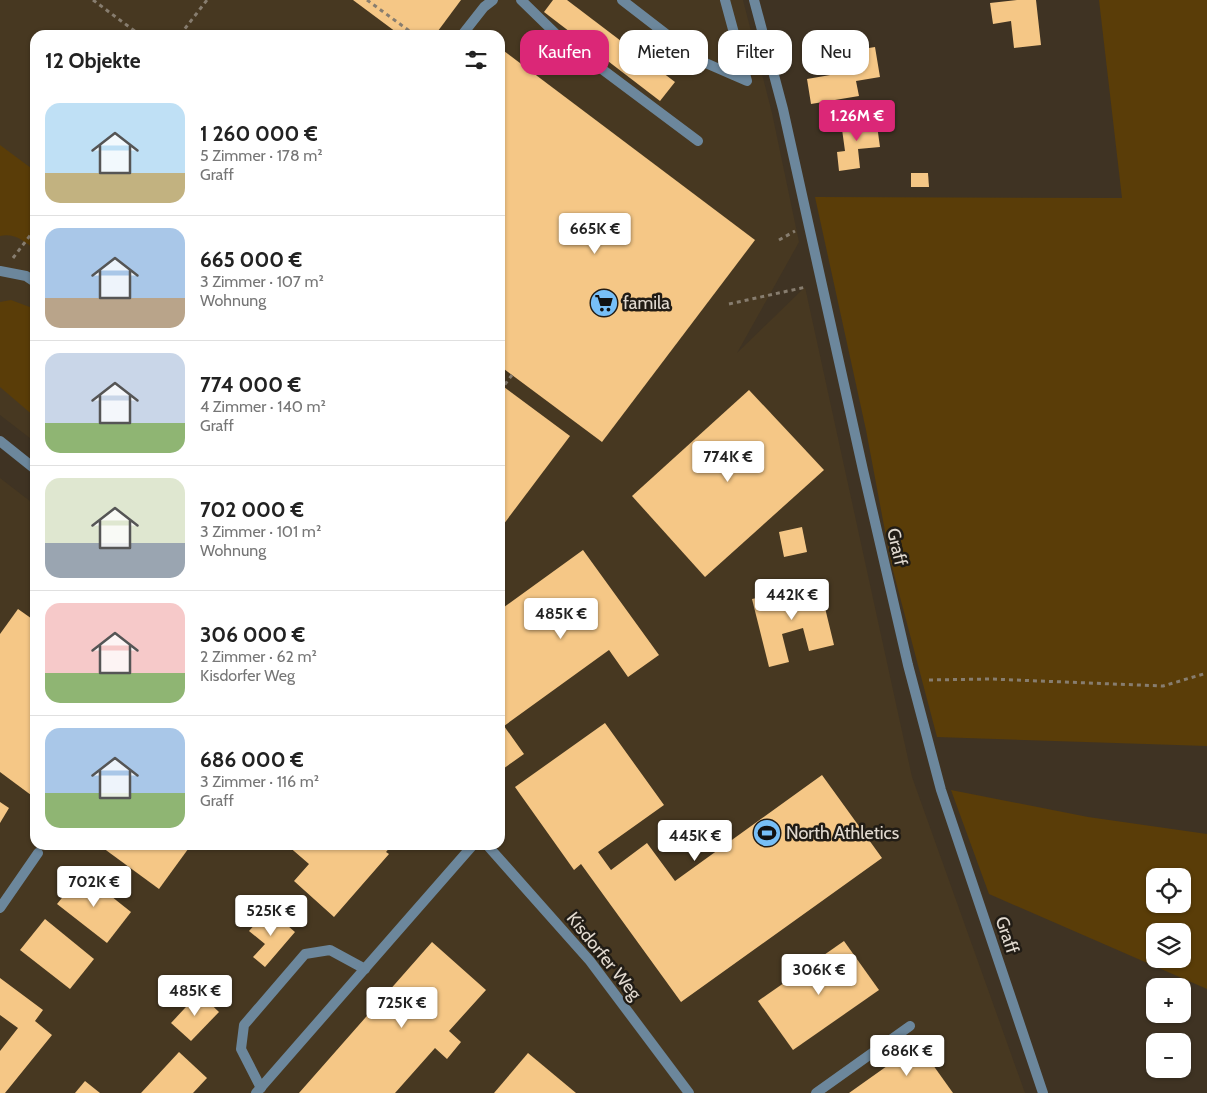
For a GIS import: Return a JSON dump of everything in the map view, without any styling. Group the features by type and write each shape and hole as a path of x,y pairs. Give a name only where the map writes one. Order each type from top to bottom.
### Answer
{"street":[{"path":"466,30 484,7 493,0"},
{"path":"521,0 559,37 698,140"},
{"path":"628,2 701,61 747,81 725,0"},
{"name":"Graff","path":"754,0 783,109 862,470 941,790 1043,1093"},
{"path":"2,271 26,276 30,279"},
{"path":"0,441 30,465"},
{"path":"365,969 330,950 305,954 244,1024 241,1048 258,1090 365,969 469,850"},
{"name":"Kisdorfer Weg","path":"491,850 590,961 689,1093"},
{"path":"0,908 38,853"},
{"path":"816,1093 910,1026"}],"path":[{"path":"93,0 133,30"},
{"path":"184,30 207,0"},
{"path":"367,0 408,30"},
{"path":"2,271 30,235"},
{"path":"729,304 821,284"},
{"path":"505,384 512,375"},
{"path":"913,681 954,678 1162,686 1207,673"}],"shaded area":[{"path":"0,0 743,0 751,30 718,30 718,75 762,75 799,242 737,353 805,287 912,777 1025,1093 0,1093 0,478 30,501 30,850 505,850 505,30 30,30 30,438 0,415"},
{"path":"1099,0 1207,0 1207,746 937,737 891,563 866,430 815,197 1122,198"},
{"path":"0,145 30,167 30,246 15,237 0,236"},
{"path":"11,300 30,307 30,413 0,387 0,302"},
{"path":"951,790 1088,817 1207,834 1207,989 1191,982 1191,978 1182,978 1159,968 1191,968 1191,923 1146,923 1146,962 989,894"}],"building":[{"path":"353,0 461,0 439,30 393,30"},
{"path":"553,0 567,0 607,30 567,30 544,12"},
{"path":"1036,0 1041,45 1014,48 1011,21 993,24 990,3"},
{"path":"609,32 619,39 619,70 609,62"},
{"path":"875,47 880,77 856,81 859,96 811,104 807,79 830,75 869,75 869,48"},
{"name":"famila","path":"505,52 520,63 520,75 536,75 755,240 602,442 505,370"},
{"path":"626,75 666,75 675,82 660,101"},
{"path":"876,118 880,147 858,149 860,168 839,171 837,152 845,151 841,122"},
{"path":"911,173 928,173 929,187 911,187"},
{"path":"505,388 570,436 505,522"},
{"path":"749,390 824,470 705,577 632,496"},
{"path":"802,527 807,552 784,557 779,532"},
{"path":"583,550 659,655 628,677 609,650 505,725 505,606"},
{"path":"819,583 834,645 809,651 803,628 782,634 789,662 769,667 752,599"},
{"path":"18,609 30,617 30,794 0,772 0,634"},
{"path":"605,723 664,805 598,852 611,870 647,843 675,881 822,775 882,858 681,1002 581,864 574,870 515,787"},
{"path":"505,727 524,754 505,767"},
{"path":"0,802 9,808 0,823"},
{"path":"106,850 187,850 159,889"},
{"path":"293,850 388,850 386,852 389,854 334,917 294,881 309,864"},
{"path":"82,873 131,912 107,943 57,904"},
{"path":"265,913 274,914 295,932 265,967 253,957 265,944 249,931"},
{"path":"45,919 94,959 70,989 20,950"},
{"path":"844,941 879,990 793,1050 758,1001"},
{"path":"432,942 486,990 449,1031 461,1042 447,1059 435,1048 395,1093 299,1093"},
{"path":"0,978 43,1010 35,1021 52,1035 5,1093 0,1093 0,1051 18,1028 0,1015"},
{"path":"199,993 219,1012 191,1041 171,1023"},
{"path":"918,1044 953,1093 849,1093"},
{"path":"179,1052 207,1078 193,1093 141,1093"},
{"path":"528,1053 576,1093 494,1093"},
{"path":"85,1081 100,1093 75,1093"}],"place":[{"name":"famila","path":"604,303"},
{"name":"North Athletics","path":"767,833"}]}
